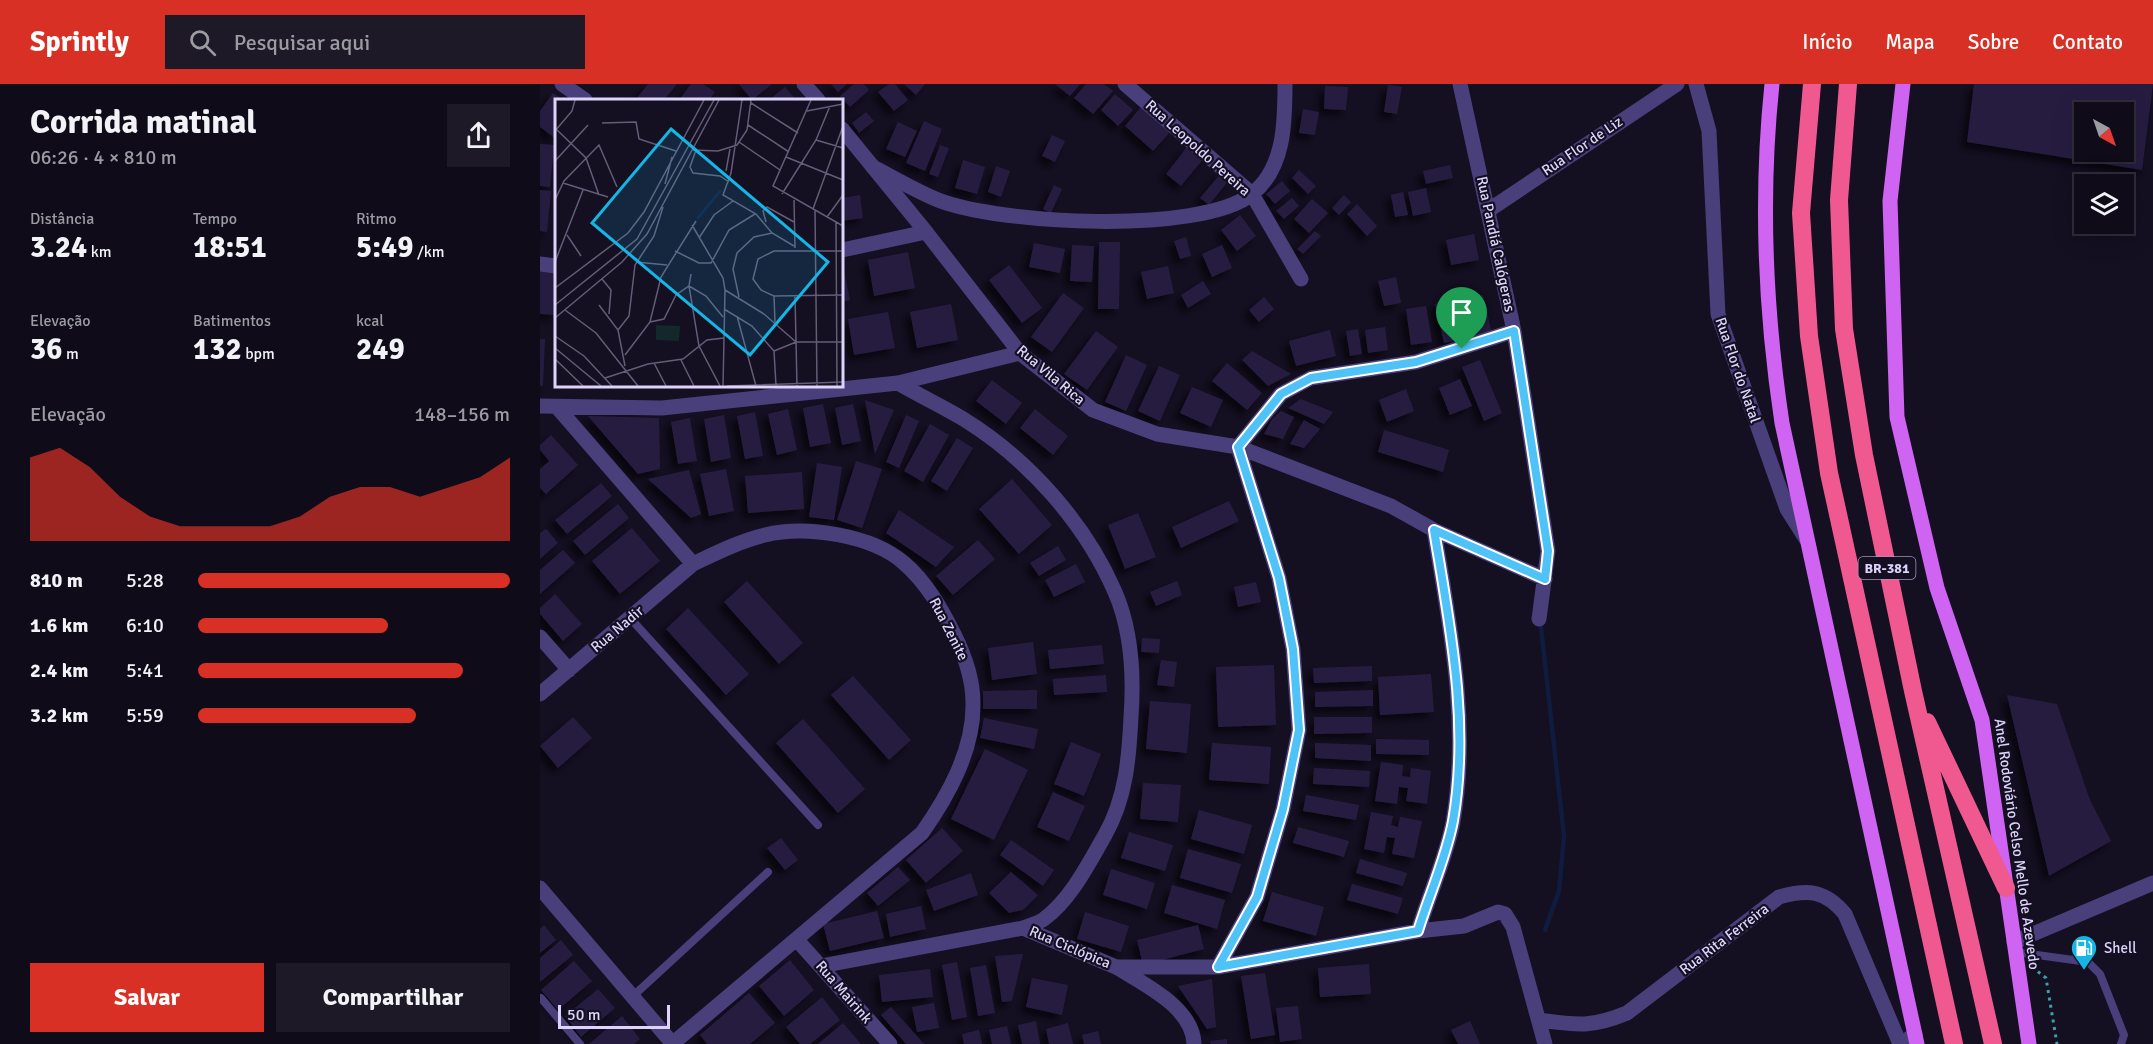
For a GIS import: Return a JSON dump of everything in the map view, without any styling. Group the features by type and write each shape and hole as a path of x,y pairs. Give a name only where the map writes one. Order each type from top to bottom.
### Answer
{"highway":[{"name":"BR-381","path":"1812,84 1801,213 1809,336 1829,473 1954,1044"},
{"name":"BR-381","path":"1848,84 1839,200 1844,329 1864,455 1913,691 1993,1044"},
{"path":"1913,691 2006,888"}],"main road":[{"path":"1772,84 1767,128 1764,227 1767,303 1782,423 1916,1039"},
{"name":"Anel Rodoviário Celso Mello de Azevedo","path":"1903,84 1890,201 1897,417 1937,588 1982,720 2029,1044"}],"street":[{"path":"562,84 584,99"},
{"path":"804,84 817,99"},
{"name":"Rua Leopoldo Pereira","path":"1125,84 1252,194 1301,279"},
{"path":"873,167 938,200 992,214 1162,221 1216,211 1252,194 1271,171 1281,145 1285,122 1285,84"},
{"name":"Rua Pandiá Calógeras","path":"1460,84 1514,331 1548,551 1539,619"},
{"name":"Rua Flor de Liz","path":"1489,210 1677,84"},
{"name":"Rua Flor do Natal","path":"1696,84 1709,131 1718,314 1787,509 1806,540"},
{"name":"Rua Vila Rica","path":"843,130 926,231 1020,354 1093,410 1157,434 1238,447 1390,506 1434,530 1545,579"},
{"path":"843,250 926,231"},
{"path":"540,264 555,266"},
{"path":"1218,967 1257,897 1283,809 1299,730 1293,649 1279,578 1238,447 1281,394 1311,378 1416,362 1514,331"},
{"path":"540,406 662,408 898,383 1020,354"},
{"path":"898,383 966,421 1018,460 1072,517 1116,593 1127,633 1133,678 1128,767 1115,817 1067,894 1043,920 1023,927"},
{"path":"557,407 693,564"},
{"path":"1418,931 1453,823 1460,744 1457,668 1434,530"},
{"name":"Rua Zenite","path":"672,1044 922,833 942,804 961,763 971,724 973,704 968,667 947,619 919,579 903,562 859,540 801,531 766,534 693,564"},
{"name":"Rua Nadir","path":"540,694 693,564"},
{"path":"540,637 568,670"},
{"path":"2014,947 2153,883"},
{"path":"540,888 672,1044"},
{"name":"Rua Rita Ferreira","path":"1539,1020 1601,1024 1627,1013 1779,897 1801,891 1820,892 1845,914 1901,1044"},
{"name":"Rua Ciclópica","path":"821,966 1023,927 1116,967 1218,967 1418,931 1464,926 1498,912 1505,914 1514,927 1519,954 1539,1020"},
{"name":"Rua Mairink","path":"797,939 890,1044"},
{"path":"1116,967 1169,1001 1186,1022 1194,1044"},
{"path":"1539,1020 1545,1044"},
{"path":"1901,1044 1916,1039"}],"lane":[{"path":"630,618 818,825"},
{"path":"633,997 768,872"},
{"path":"2014,947 2088,962 2100,974 2124,1035 2121,1044"},
{"path":"541,998 580,1044"}],"path":[{"path":"2046,978 2057,1044"}],"building":[{"path":"648,84 677,84 665,99 637,98"},
{"path":"691,84 703,84 715,92 710,99 680,99"},
{"path":"739,84 772,84 753,99"},
{"path":"831,84 847,84 838,92"},
{"path":"854,84 864,84 869,90 850,107 840,96"},
{"path":"889,84 895,84 908,100 894,111 878,92"},
{"path":"904,84 925,84 916,95"},
{"path":"1055,84 1080,84 1070,96"},
{"path":"1086,84 1104,84 1113,91 1093,114 1074,98"},
{"path":"1974,84 2153,84 2142,170 2092,162 2134,162 2134,102 2074,102 2074,159 1967,142"},
{"path":"1388,85 1402,87 1397,114 1384,112"},
{"path":"1325,86 1348,87 1346,110 1324,109"},
{"path":"785,87 795,99 770,99"},
{"path":"553,93 562,99 555,99 555,138 540,127 540,111"},
{"path":"1115,94 1133,110 1118,126 1101,110"},
{"path":"1142,106 1170,132 1153,151 1125,126"},
{"path":"1303,109 1319,112 1315,135 1299,133"},
{"path":"866,112 874,121 859,133 852,123"},
{"path":"924,121 942,129 925,171 906,163"},
{"path":"898,122 917,131 905,157 886,149"},
{"path":"1052,135 1065,141 1055,162 1042,156"},
{"path":"540,144 554,145 550,187 540,186"},
{"path":"940,145 949,148 938,177 929,174"},
{"path":"1187,147 1203,159 1181,186 1166,174"},
{"path":"963,160 985,167 977,194 955,188"},
{"path":"1450,165 1453,178 1426,184 1423,171"},
{"path":"996,166 1010,171 1001,197 988,192"},
{"path":"1299,170 1316,186 1308,194 1292,178"},
{"path":"1221,173 1229,180 1209,205 1200,198"},
{"path":"1282,181 1290,191 1275,204 1266,194"},
{"path":"1054,185 1062,189 1051,213 1043,209"},
{"path":"1426,188 1431,212 1413,216 1408,192"},
{"path":"540,190 551,191 547,232 540,231"},
{"path":"1403,192 1408,215 1395,217 1391,195"},
{"path":"860,195 863,218 843,221 843,198"},
{"path":"1344,195 1351,202 1339,215 1332,208"},
{"path":"1292,198 1299,206 1284,219 1276,211"},
{"path":"1312,199 1328,213 1309,233 1294,219"},
{"path":"1357,204 1377,226 1367,236 1347,214"},
{"path":"1240,215 1256,236 1237,251 1221,230"},
{"path":"1315,231 1321,236 1303,254 1297,249"},
{"path":"1474,234 1479,260 1451,265 1446,240"},
{"path":"1186,237 1191,256 1180,259 1174,241"},
{"path":"1099,242 1120,242 1119,309 1098,309"},
{"path":"1034,243 1065,249 1060,273 1029,267"},
{"path":"1072,245 1094,246 1092,282 1070,281"},
{"path":"1222,245 1232,268 1212,277 1202,254"},
{"path":"908,252 915,288 874,296 868,260"},
{"path":"1009,265 1042,308 1022,323 989,280"},
{"path":"843,266 850,300 843,302"},
{"path":"1168,266 1174,293 1147,299 1141,272"},
{"path":"540,267 555,268 555,315 540,314"},
{"path":"1396,277 1401,303 1384,306 1378,281"},
{"path":"1203,281 1211,294 1188,308 1181,295"},
{"path":"1063,293 1084,308 1052,352 1031,337"},
{"path":"1483,295 1492,334 1466,339 1458,301"},
{"path":"1264,297 1274,309 1259,322 1249,310"},
{"path":"1452,300 1460,340 1444,343 1435,304"},
{"path":"951,304 958,340 917,348 910,312"},
{"path":"1426,306 1432,342 1411,345 1406,309"},
{"path":"888,312 895,348 854,355 848,319"},
{"path":"1385,327 1388,350 1368,353 1365,330"},
{"path":"1358,329 1362,354 1350,356 1346,331"},
{"path":"1330,330 1336,356 1296,366 1289,341"},
{"path":"1096,331 1118,347 1087,390 1064,374"},
{"path":"540,339 545,339 543,386 540,386"},
{"path":"1252,351 1291,374 1268,386 1242,360"},
{"path":"1126,355 1147,365 1126,411 1105,402"},
{"path":"1480,360 1502,413 1484,421 1462,367"},
{"path":"1227,363 1262,393 1247,410 1212,381"},
{"path":"1159,366 1180,375 1160,421 1138,411"},
{"path":"1460,379 1472,406 1450,415 1439,388"},
{"path":"992,380 1022,403 1006,424 976,401"},
{"path":"1192,387 1223,400 1211,427 1180,413"},
{"path":"1406,389 1414,411 1387,422 1379,400"},
{"path":"1301,399 1333,412 1324,424 1288,408"},
{"path":"865,400 894,410 875,454"},
{"path":"823,404 831,443 810,447 803,408"},
{"path":"853,404 861,441 842,445 835,408"},
{"path":"788,409 797,450 777,455 768,414"},
{"path":"1035,409 1068,436 1053,455 1020,428"},
{"path":"1281,411 1294,417 1283,439 1264,434 1272,419"},
{"path":"755,412 763,456 745,459 737,416"},
{"path":"724,415 731,458 711,462 704,419"},
{"path":"906,415 919,421 899,468 886,462"},
{"path":"588,416 659,418 660,469 638,474"},
{"path":"690,418 697,461 678,464 671,422"},
{"path":"1304,420 1320,429 1304,448 1290,444"},
{"path":"930,424 949,435 923,482 904,471"},
{"path":"1384,430 1449,450 1443,472 1378,452"},
{"path":"551,435 578,465 546,494 540,488 540,469 549,461 540,450 540,445"},
{"path":"957,438 973,448 947,491 931,481"},
{"path":"856,461 882,469 862,528 837,520"},
{"path":"817,463 842,467 834,520 809,517"},
{"path":"726,469 734,511 709,516 700,474"},
{"path":"689,470 701,514 691,518 648,479"},
{"path":"802,472 804,509 748,513 745,476"},
{"path":"1012,479 1052,525 1019,554 979,509"},
{"path":"601,483 612,496 567,534 555,520"},
{"path":"1229,501 1239,521 1181,548 1172,527"},
{"path":"618,504 629,518 585,555 573,541"},
{"path":"899,510 954,547 936,567 886,533"},
{"path":"1138,513 1156,557 1125,569 1108,525"},
{"path":"632,528 660,561 620,594 592,561"},
{"path":"546,529 558,543 540,559 540,533"},
{"path":"978,540 995,559 953,595 936,576"},
{"path":"1058,546 1066,560 1039,576 1030,563"},
{"path":"563,550 575,563 540,594 540,570"},
{"path":"1076,564 1085,582 1054,597 1045,580"},
{"path":"747,581 803,643 779,664 724,602"},
{"path":"1177,581 1182,595 1156,606 1150,592"},
{"path":"1256,582 1261,602 1238,607 1234,587"},
{"path":"555,594 582,624 563,641 540,614 540,608"},
{"path":"688,608 749,674 726,695 666,629"},
{"path":"1142,638 1160,639 1159,653 1141,652"},
{"path":"1033,642 1037,674 992,680 988,648"},
{"path":"1102,645 1104,664 1050,669 1048,650"},
{"path":"1161,660 1177,662 1174,687 1157,685"},
{"path":"1274,665 1276,725 1218,727 1216,667"},
{"path":"1372,666 1372,681 1314,683 1313,668"},
{"path":"1431,674 1434,712 1380,715 1378,677"},
{"path":"1106,675 1107,692 1054,695 1053,679"},
{"path":"853,676 911,740 889,760 831,695"},
{"path":"1037,690 1037,709 983,709 983,691"},
{"path":"1373,690 1373,706 1315,707 1315,692"},
{"path":"2007,695 2057,704 2090,800 2111,841 2049,876"},
{"path":"1150,701 1191,704 1187,753 1146,749"},
{"path":"573,717 592,738 558,768 540,746"},
{"path":"1314,717 1372,717 1372,733 1314,734"},
{"path":"984,718 1038,729 1034,749 980,738"},
{"path":"803,719 865,789 838,813 776,743"},
{"path":"1376,739 1429,740 1429,755 1376,754"},
{"path":"1071,742 1101,754 1084,796 1054,784"},
{"path":"1212,743 1271,747 1269,784 1209,780"},
{"path":"1315,743 1371,745 1371,761 1315,758"},
{"path":"985,749 1028,770 994,840 951,819"},
{"path":"1381,762 1403,765 1402,776 1410,777 1411,768 1431,771 1427,804 1406,801 1408,788 1399,787 1397,804 1375,801"},
{"path":"1314,768 1370,771 1369,787 1313,784"},
{"path":"1143,783 1181,785 1178,822 1140,819"},
{"path":"1053,792 1085,806 1069,841 1037,827"},
{"path":"1306,795 1359,805 1356,820 1303,811"},
{"path":"1199,810 1252,825 1244,854 1191,839"},
{"path":"1371,812 1393,816 1391,825 1398,827 1400,817 1422,821 1414,858 1392,854 1395,838 1387,837 1384,853 1364,849"},
{"path":"1298,827 1349,841 1344,857 1293,843"},
{"path":"942,828 963,851 926,883 906,860"},
{"path":"1129,832 1173,845 1165,871 1121,858"},
{"path":"781,838 798,860 785,870 767,848"},
{"path":"1011,840 1054,870 1043,886 1000,855"},
{"path":"1188,849 1241,864 1232,893 1180,878"},
{"path":"1360,859 1407,873 1403,886 1356,873"},
{"path":"898,867 910,880 878,906 867,893"},
{"path":"1111,869 1155,883 1147,909 1103,895"},
{"path":"1011,872 1038,895 1023,910 1009,913 989,893"},
{"path":"971,873 978,895 934,911 926,890"},
{"path":"1352,884 1403,898 1398,914 1347,900"},
{"path":"1172,885 1225,900 1217,929 1164,913"},
{"path":"1272,892 1324,907 1316,936 1263,921"},
{"path":"921,906 926,929 890,937 886,914"},
{"path":"877,911 884,938 830,951 823,924"},
{"path":"1085,912 1129,926 1121,952 1077,939"},
{"path":"544,925 556,940 540,953 540,929"},
{"path":"1198,925 1204,949 1143,965 1137,940"},
{"path":"561,940 573,955 540,982 540,958"},
{"path":"1023,954 1012,1001 1002,1002 995,956"},
{"path":"790,960 814,990 784,1016 759,986"},
{"path":"574,961 592,981 558,1010 541,990"},
{"path":"957,962 967,1017 952,1020 942,965"},
{"path":"1369,964 1371,994 1320,997 1318,968"},
{"path":"986,965 995,1013 978,1016 970,968"},
{"path":"930,969 933,997 882,1002 879,975"},
{"path":"1265,973 1275,1035 1251,1039 1241,976"},
{"path":"1032,978 1068,985 1062,1015 1026,1007"},
{"path":"1212,979 1216,1027 1207,1029 1178,986"},
{"path":"598,989 615,1008 581,1037 565,1016"},
{"path":"749,993 775,1023 750,1044 707,1044 700,1035"},
{"path":"822,997 840,1020 810,1044 800,1044 786,1027"},
{"path":"934,1003 939,1028 917,1032 912,1007"},
{"path":"1298,1006 1302,1039 1280,1042 1276,1008"},
{"path":"891,1007 924,1044 906,1044 881,1015"},
{"path":"622,1016 640,1039 634,1044 589,1044"},
{"path":"1036,1021 1040,1044 1022,1044 1018,1025"},
{"path":"1470,1021 1480,1044 1458,1044 1451,1030"},
{"path":"843,1023 861,1044 818,1044"},
{"path":"1068,1023 1073,1044 1049,1044 1046,1029"},
{"path":"1007,1026 1011,1044 992,1044 989,1030"},
{"path":"979,1030 982,1044 964,1044 962,1034"},
{"path":"1098,1031 1101,1044 1084,1044 1082,1035"},
{"path":"1227,1039 1227,1044 1211,1044 1210,1041"}],"waterway":[{"path":"1541,627 1564,836 1559,891 1545,930"}],"place":[{"name":"Shell","path":"2084,971"}],"route":[{"path":"1514,331 1548,551 1545,579 1434,530 1457,668 1460,744 1453,823 1418,931 1218,967 1257,897 1283,809 1299,730 1293,649 1279,578 1260,524 1238,447 1281,394 1311,378 1368,367 1416,362 1462,349 1514,331"}]}
